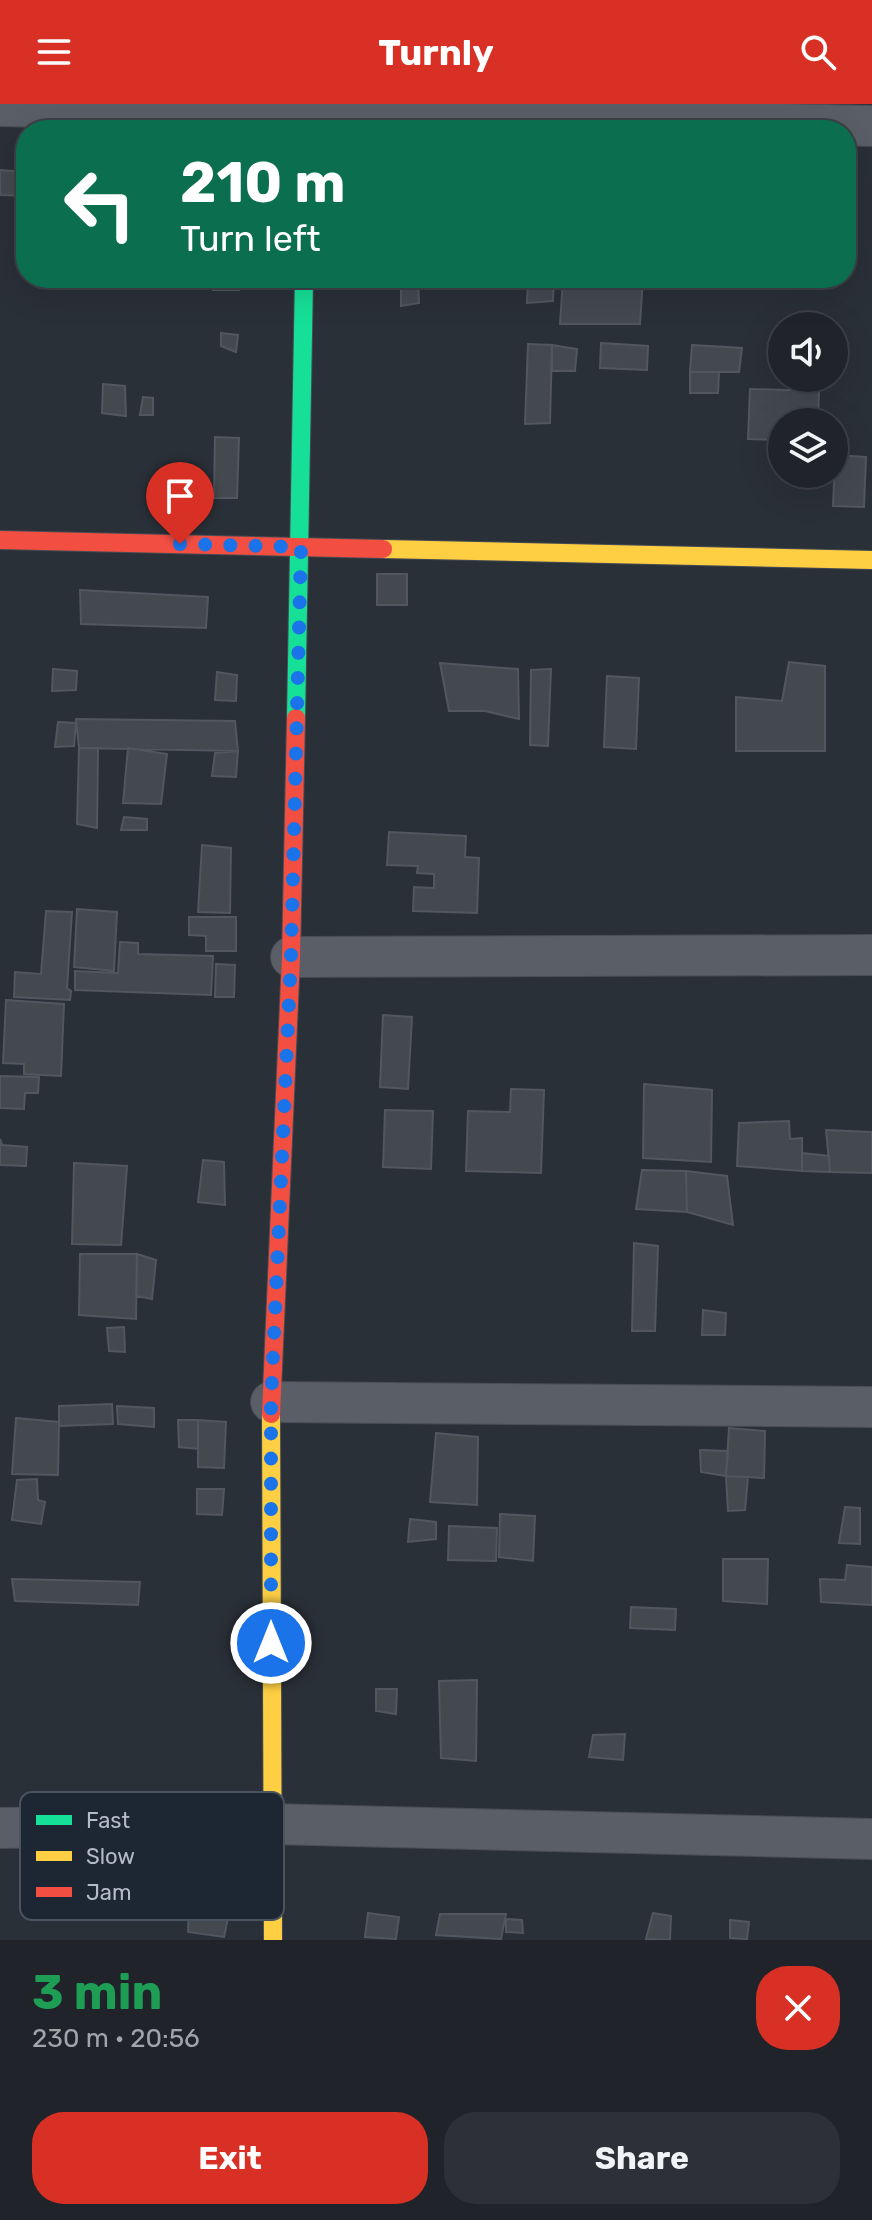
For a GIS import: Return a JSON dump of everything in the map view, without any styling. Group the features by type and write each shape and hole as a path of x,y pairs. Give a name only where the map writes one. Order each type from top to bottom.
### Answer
{"street":[{"path":"0,106 532,120"},
{"path":"271,1792 271,1402 291,957 304,288"},
{"path":"0,540 872,560"},
{"path":"291,957 872,955"},
{"path":"271,1402 872,1407"},
{"path":"284,1824 872,1839"},
{"path":"0,1828 20,1828"},
{"path":"273,1920 273,1940"}],"building":[{"path":"0,170 16,171 16,196 0,195"},
{"path":"213,288 239,288 239,290"},
{"path":"401,288 418,288 419,303 401,306"},
{"path":"528,288 554,288 553,301 527,303"},
{"path":"562,288 642,288 640,324 560,324"},
{"path":"221,333 238,335 236,352 221,346"},
{"path":"601,343 648,346 647,370 600,368"},
{"path":"528,344 552,345 550,423 525,424"},
{"path":"552,345 577,349 575,371 552,371"},
{"path":"692,345 742,348 739,372 690,372"},
{"path":"690,372 719,372 718,393 690,393"},
{"path":"103,384 125,386 126,416 102,413"},
{"path":"750,389 819,392 818,408 768,408 768,440 748,439"},
{"path":"143,397 153,398 153,415 140,415"},
{"path":"215,437 239,438 237,498 214,498"},
{"path":"848,456 866,457 864,507 833,506 834,488 848,488"},
{"path":"377,574 407,574 407,605 377,605"},
{"path":"80,590 208,597 206,628 81,624"},
{"path":"789,662 825,666 825,751 736,751 736,697 782,701"},
{"path":"440,663 518,669 519,719 485,711 449,711"},
{"path":"53,669 77,671 76,690 52,691"},
{"path":"551,669 548,746 530,745 531,670"},
{"path":"217,672 237,675 236,701 215,700"},
{"path":"607,676 639,678 636,749 604,747"},
{"path":"76,719 235,721 238,751 79,748"},
{"path":"58,722 76,723 74,746 55,747"},
{"path":"79,748 98,748 97,828 77,824"},
{"path":"128,748 167,754 161,804 123,803"},
{"path":"238,751 236,777 212,776 215,753"},
{"path":"124,817 147,819 147,830 121,830"},
{"path":"389,832 466,836 465,857 479,858 477,913 413,911 414,887 434,888 434,874 417,873 418,866 387,865"},
{"path":"202,845 231,848 230,913 198,912"},
{"path":"77,909 117,912 114,971 74,967"},
{"path":"46,911 72,912 67,988 71,991 70,1000 14,997 15,972 41,974"},
{"path":"189,917 236,917 236,951 206,951 206,936 189,935"},
{"path":"120,942 138,943 138,954 213,956 211,995 75,990 75,971 118,973"},
{"path":"216,964 235,965 234,997 215,997"},
{"path":"6,1000 64,1004 61,1076 24,1074 24,1064 3,1063"},
{"path":"383,1015 412,1017 408,1089 380,1087"},
{"path":"0,1076 39,1077 38,1093 25,1093 24,1109 0,1108"},
{"path":"644,1084 712,1090 711,1162 643,1158"},
{"path":"511,1089 544,1090 541,1173 466,1171 468,1111 510,1112"},
{"path":"385,1110 433,1111 431,1169 383,1167"},
{"path":"789,1121 790,1139 802,1138 802,1171 737,1166 739,1123"},
{"path":"826,1130 872,1132 872,1173 830,1172"},
{"path":"0,1139 2,1145 27,1147 26,1166 0,1165"},
{"path":"802,1153 829,1156 830,1172 802,1171"},
{"path":"203,1160 224,1162 225,1205 198,1202"},
{"path":"74,1163 127,1166 121,1245 72,1244"},
{"path":"642,1170 686,1171 687,1212 636,1209"},
{"path":"686,1171 727,1176 733,1225 687,1212"},
{"path":"634,1243 658,1246 655,1331 632,1331"},
{"path":"80,1254 137,1254 136,1319 79,1315"},
{"path":"137,1254 156,1260 152,1299 136,1296"},
{"path":"703,1310 726,1313 725,1335 702,1335"},
{"path":"124,1327 125,1352 109,1351 107,1328"},
{"path":"112,1404 113,1424 59,1426 59,1406"},
{"path":"117,1406 154,1408 154,1427 118,1424"},
{"path":"16,1418 59,1422 58,1475 12,1474"},
{"path":"178,1420 198,1420 198,1449 179,1447"},
{"path":"198,1420 226,1422 224,1468 198,1467"},
{"path":"729,1428 765,1431 764,1478 726,1476"},
{"path":"436,1433 478,1437 477,1505 430,1502"},
{"path":"700,1450 728,1451 726,1476 701,1472"},
{"path":"726,1476 748,1477 745,1510 728,1511"},
{"path":"37,1479 38,1500 45,1502 41,1524 12,1520 17,1480"},
{"path":"197,1489 224,1489 222,1515 197,1514"},
{"path":"845,1507 860,1508 860,1544 839,1543"},
{"path":"500,1514 535,1516 533,1561 499,1557"},
{"path":"410,1519 436,1522 436,1539 408,1542"},
{"path":"449,1526 497,1528 496,1561 448,1560"},
{"path":"723,1559 768,1559 767,1604 723,1601"},
{"path":"847,1565 872,1567 872,1605 821,1602 820,1579 845,1580"},
{"path":"12,1579 140,1582 138,1605 15,1601"},
{"path":"631,1607 676,1609 675,1630 630,1628"},
{"path":"477,1680 476,1761 441,1758 439,1681"},
{"path":"376,1689 397,1689 396,1714 376,1711"},
{"path":"625,1734 623,1760 589,1757 593,1735"},
{"path":"368,1913 399,1917 396,1939 365,1937"},
{"path":"653,1913 671,1916 670,1940 646,1939"},
{"path":"440,1914 506,1914 501,1939 436,1935"},
{"path":"506,1919 522,1920 523,1933 506,1932"},
{"path":"188,1920 228,1920 224,1937 188,1932"},
{"path":"730,1920 749,1922 747,1939 730,1938"}],"traffic: fast":[{"path":"296,718 304,288"}],"traffic: slow":[{"path":"383,549 872,560"},
{"path":"271,1414 272,1792"},
{"path":"273,1920 273,1940"}],"traffic: jam":[{"path":"0,540 383,549"},
{"path":"271,1414 291,957 296,718"}],"route":[{"path":"180,544 301,547 291,957 271,1402 271,1643"}]}
